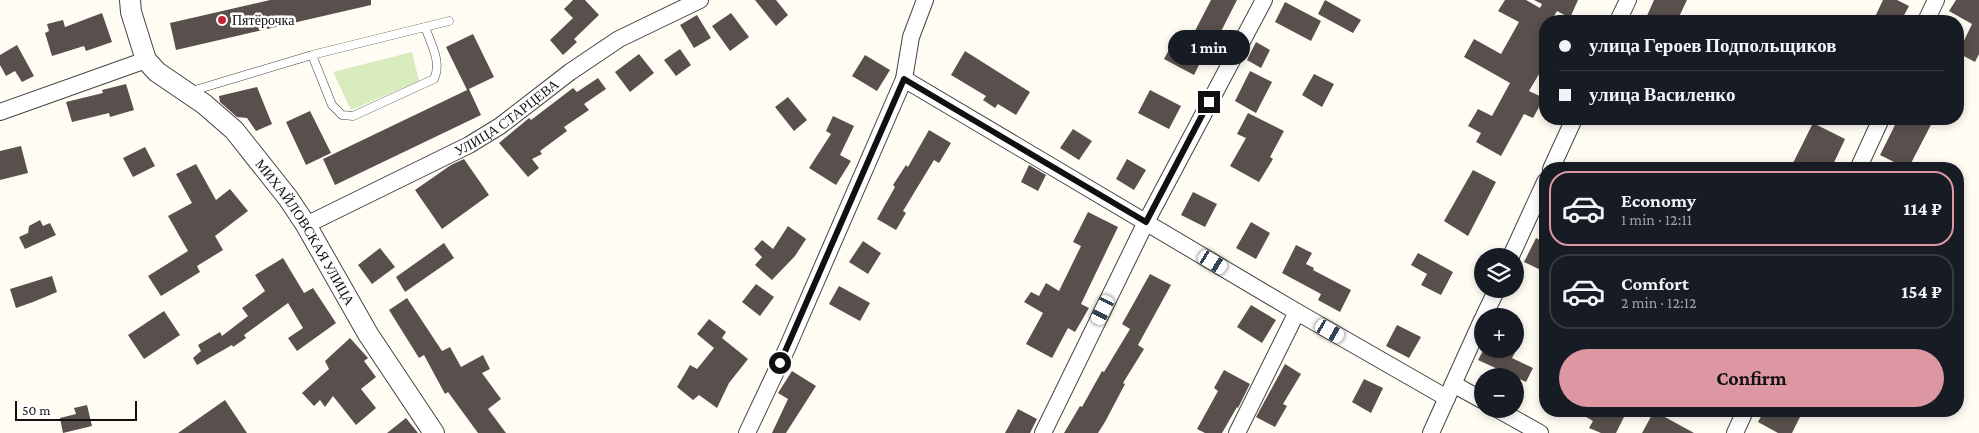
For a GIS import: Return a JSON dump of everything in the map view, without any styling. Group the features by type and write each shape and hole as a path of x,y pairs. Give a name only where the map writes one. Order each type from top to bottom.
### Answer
{"street":[{"path":"3,114 146,60 130,0"},
{"name":"УЛИЦА СТАРЦЕВА","path":"306,225 469,145 500,126 570,72 619,39 700,0"},
{"path":"747,433 788,346 904,79 911,38 925,0"},
{"path":"1043,433 1146,222 1264,0"},
{"path":"1621,15 1628,0"},
{"path":"1929,15 1936,0"},
{"name":"МИХАЙЛОВСКАЯ УЛИЦА","path":"146,60 157,72 223,120 242,139 288,198 306,225 368,334 434,433"},
{"path":"904,79 1297,312 1450,391 1474,398"},
{"path":"1554,162 1571,125"},
{"path":"1861,162 1878,125"},
{"path":"1515,248 1539,195"},
{"path":"1237,433 1297,312"},
{"path":"1431,433 1474,338"},
{"path":"1735,433 1742,417"},
{"path":"1513,418 1540,433"}],"lane":[{"path":"188,93 312,55 449,21"},
{"path":"312,55 332,105 342,115 353,116 434,80 438,71 437,60 425,27"}],"green space":[{"path":"412,52 419,81 351,110 333,72"}],"building":[{"path":"270,0 371,0 371,5 176,50 170,23"},
{"path":"573,0 585,0 599,15 574,39 577,42 563,55 550,40 573,18 564,9"},
{"path":"755,0 776,0 788,15 776,26"},
{"path":"1211,0 1237,0 1210,53 1206,51 1194,75 1164,59 1170,48 1181,53 1184,47 1186,48"},
{"path":"1325,0 1361,20 1353,33 1318,14"},
{"path":"1505,0 1526,0 1540,8 1542,4 1534,0 1578,0 1571,15 1564,15 1557,11 1555,15 1539,15 1539,74 1529,91 1539,96 1539,107 1533,118 1524,114 1501,156 1476,142 1481,133 1468,126 1478,109 1492,116 1510,83 1464,57 1474,39 1501,54 1519,22 1498,11"},
{"path":"1654,0 1687,0 1680,15 1647,15"},
{"path":"1883,0 1897,0 1909,6 1904,15 1876,15"},
{"path":"1956,0 1979,0 1979,54 1975,62 1964,56 1964,41 1972,24 1964,19 1964,15 1956,15 1949,11"},
{"path":"1285,2 1321,21 1311,41 1275,22"},
{"path":"102,13 112,42 86,51 84,46 52,56 45,33 49,31 47,24 63,20 65,27"},
{"path":"731,13 749,37 730,51 712,26"},
{"path":"697,15 711,38 694,48 680,25"},
{"path":"473,34 494,77 469,89 481,115 335,185 323,159 467,90 446,47"},
{"path":"1256,42 1270,50 1261,68 1247,60"},
{"path":"17,45 34,76 22,82 15,71 6,76 0,65 0,55"},
{"path":"680,49 691,65 676,76 664,60"},
{"path":"965,51 1030,92 1016,115 998,104 995,108 983,100 986,96 951,75"},
{"path":"639,54 654,73 630,92 615,72"},
{"path":"865,55 890,70 877,91 852,76"},
{"path":"1250,71 1272,82 1256,113 1235,101"},
{"path":"1314,74 1334,84 1322,107 1302,95"},
{"path":"598,78 606,89 584,104 589,110 564,127 567,131 540,151 542,154 532,159 539,168 528,177 499,143 529,118 531,120 573,88 577,92"},
{"path":"126,84 134,110 110,117 109,113 72,122 66,102 103,93 102,90"},
{"path":"257,87 272,124 256,131 247,118 237,117 220,102 219,96"},
{"path":"1150,90 1181,106 1169,129 1138,113"},
{"path":"788,97 807,120 794,131 775,107"},
{"path":"310,111 331,153 306,165 286,122"},
{"path":"1248,113 1284,131 1270,157 1273,159 1259,182 1230,166 1246,138 1237,134"},
{"path":"833,116 854,126 840,155 851,161 836,185 809,168 831,134 826,131"},
{"path":"1812,125 1817,125 1845,139 1834,162 1794,162"},
{"path":"1895,125 1931,125 1912,162 1894,162 1880,155"},
{"path":"1073,129 1092,141 1079,160 1060,148"},
{"path":"929,130 951,143 939,163 934,160 903,211 906,213 896,230 877,219 895,187 893,185 906,165 908,167"},
{"path":"21,146 28,173 0,180 0,151"},
{"path":"145,147 155,166 133,177 123,158"},
{"path":"464,159 489,195 442,229 415,190 451,165"},
{"path":"1127,159 1146,170 1134,190 1116,179"},
{"path":"196,164 216,200 230,189 248,211 215,236 223,250 197,266 200,272 161,296 148,276 188,251 168,216 192,203 176,174"},
{"path":"1029,165 1046,175 1038,191 1021,182"},
{"path":"1473,170 1496,182 1468,236 1444,221"},
{"path":"1193,192 1217,204 1205,227 1181,215"},
{"path":"1088,212 1118,227 1081,304 1089,308 1075,332 1068,328 1052,358 1026,344 1043,313 1024,302 1031,292 1039,296 1046,283 1059,291 1081,246 1073,242"},
{"path":"40,220 43,226 50,223 56,235 25,249 19,237 28,233 29,226"},
{"path":"1251,222 1270,233 1256,259 1236,248"},
{"path":"788,226 806,239 795,256 772,280 755,265 762,257 754,249 762,240 773,249"},
{"path":"1536,238 1539,240 1539,269 1524,262"},
{"path":"863,241 881,253 868,274 849,262"},
{"path":"444,243 454,258 405,292 396,277"},
{"path":"1296,245 1312,253 1306,264 1314,268 1313,270 1351,290 1340,312 1318,300 1321,294 1282,273"},
{"path":"380,248 395,267 372,284 358,265"},
{"path":"1418,253 1453,272 1441,295 1421,285 1427,274 1411,265"},
{"path":"283,258 304,293 313,288 336,323 297,351 288,338 303,328 288,303 244,335 246,338 233,347 232,345 197,365 193,358 201,351 198,345 220,332 222,336 248,316 242,308 265,291 255,275"},
{"path":"1150,274 1171,285 1138,345 1144,349 1123,383 1125,384 1105,422 1098,433 1064,433 1130,329 1122,324"},
{"path":"52,276 57,292 16,308 10,289"},
{"path":"756,284 774,297 760,316 742,302"},
{"path":"839,286 870,303 860,321 829,304"},
{"path":"407,298 442,351 450,347 461,367 483,355 490,369 482,373 501,399 488,409 506,433 478,433 448,392 445,394 424,355 419,358 389,310"},
{"path":"1251,305 1276,320 1262,343 1237,327"},
{"path":"164,311 180,335 144,359 128,335"},
{"path":"709,319 726,332 722,338 748,359 729,383 717,408 699,395 693,400 677,387 690,365 697,369 714,348 697,334"},
{"path":"1397,325 1421,337 1409,358 1386,346"},
{"path":"350,338 368,358 364,361 376,377 361,389 376,408 356,425 333,396 325,407 320,400 314,406 302,393 329,369 325,361"},
{"path":"1479,358 1512,358 1533,368 1526,382 1524,381 1524,368 1495,368 1478,360"},
{"path":"1285,364 1301,374 1283,404 1287,406 1275,427 1256,417"},
{"path":"1224,370 1250,384 1222,433 1205,433 1197,429 1218,391 1214,388"},
{"path":"792,371 816,386 786,433 772,433 788,399 778,393"},
{"path":"1364,379 1383,388 1371,413 1352,402"},
{"path":"225,400 247,433 178,433"},
{"path":"87,405 92,426 63,433 60,418 76,414 74,408"},
{"path":"1018,409 1037,419 1030,433 1005,433"},
{"path":"1586,417 1624,417 1616,433 1601,433 1589,428 1593,421"},
{"path":"1651,417 1665,417 1694,433 1642,433"},
{"path":"1761,417 1800,417 1792,433 1778,433 1758,422"},
{"path":"406,418 418,433 387,433"}],"place":[{"name":"Пятёрочка","path":"222,20"}],"route":[{"path":"780,363 904,79 1146,222 1209,102"}]}
